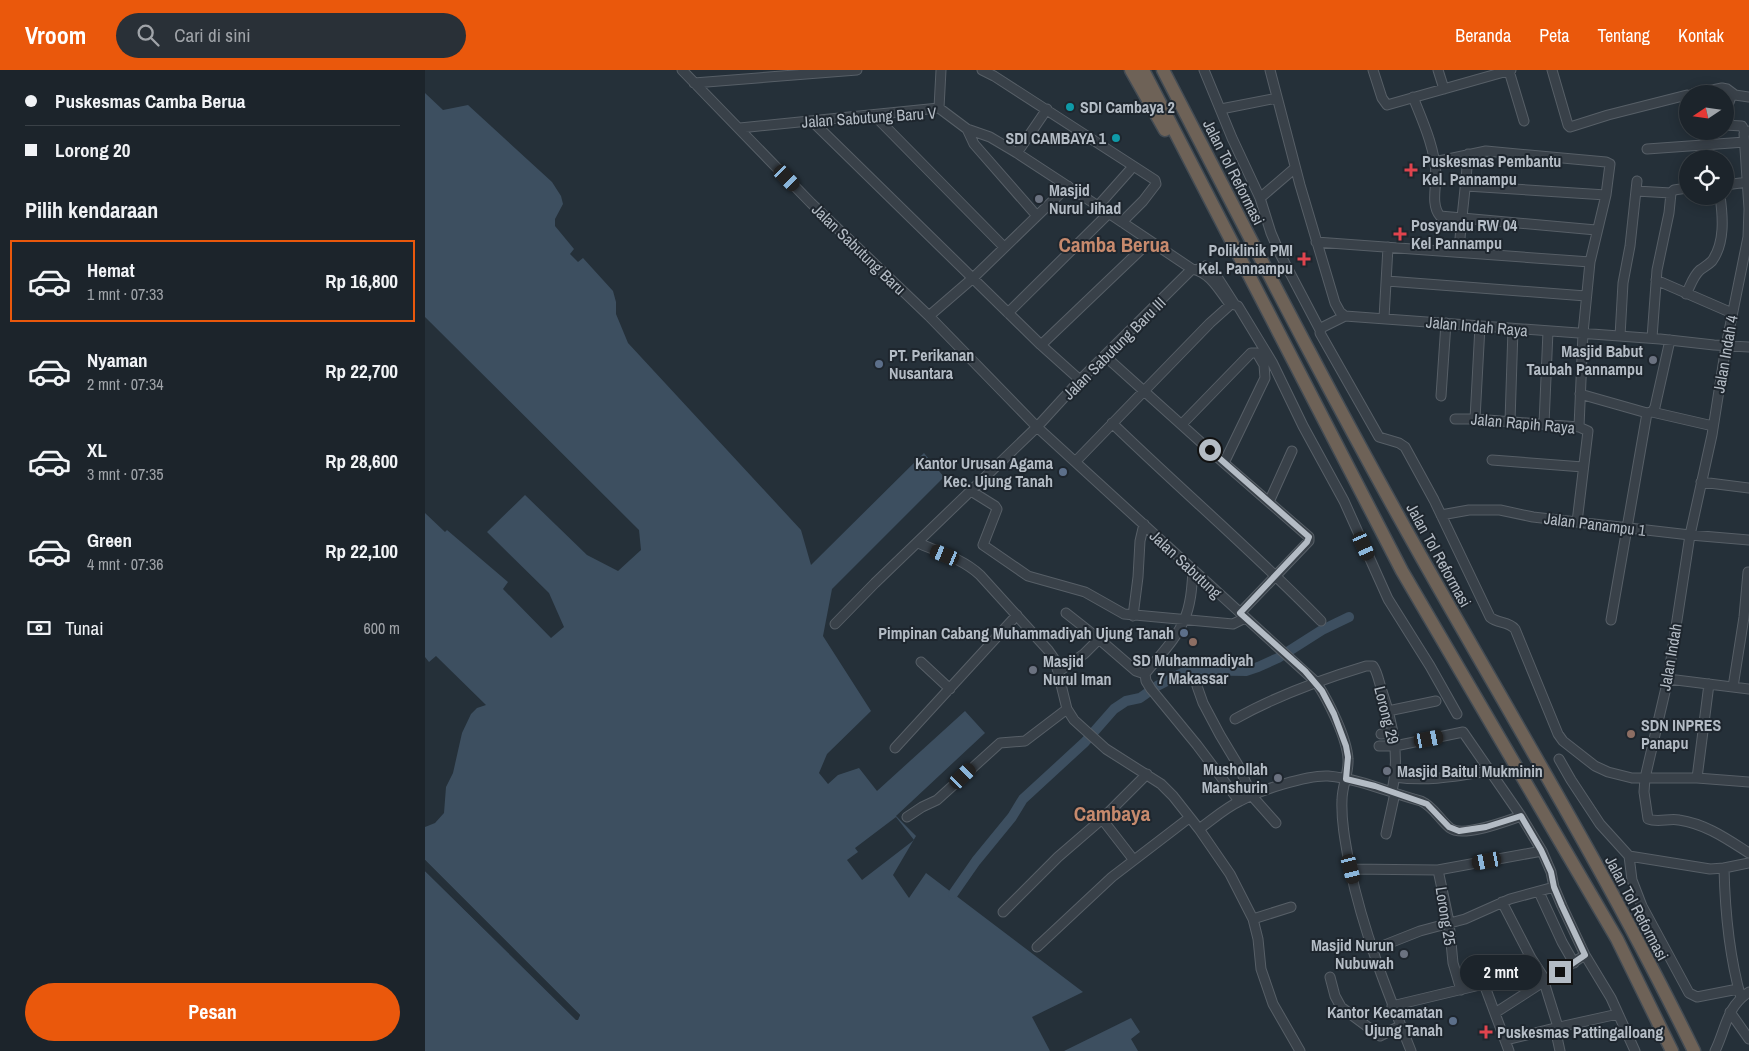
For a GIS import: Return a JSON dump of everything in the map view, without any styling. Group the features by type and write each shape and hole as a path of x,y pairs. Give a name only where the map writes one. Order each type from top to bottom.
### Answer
{"highway":[{"path":"1131,70 1271,317"},
{"name":"Jalan Tol Reformasi","path":"1143,70 1402,571 1617,938 1672,1051"},
{"name":"Jalan Tol Reformasi","path":"1163,70 1287,310 1422,558 1545,773 1692,1046"}],"street":[{"name":"Jalan Sabutung Baru","path":"682,70 811,203 929,316 1037,427"},
{"path":"693,83 857,70"},
{"path":"939,108 941,70"},
{"path":"982,70 1047,109 1155,180 1156,184 1148,195 1122,222"},
{"path":"1204,70 1260,198 1279,254 1320,333 1379,437 1399,443 1405,447 1441,515 1491,619 1510,624 1515,629 1560,737 1595,766 1620,775 1645,778 1748,779"},
{"path":"1270,70 1316,242 1335,303 1340,312 1345,316 1320,330"},
{"path":"1373,70 1384,103 1389,104 1510,70 1524,121"},
{"path":"1438,70 1444,89"},
{"path":"1552,70 1570,127 1679,97"},
{"path":"1734,94 1749,97"},
{"path":"1413,97 1429,140 1436,174 1435,204 1438,213 1442,217 1461,217 1596,230"},
{"path":"1221,109 1277,98"},
{"name":"Jalan Sabutung Baru V","path":"740,128 939,108 967,129 990,137 1017,153 1194,270 1208,276 1229,303 1229,306 1145,391"},
{"path":"1017,153 1047,109"},
{"path":"874,115 1004,247"},
{"path":"812,121 1041,345 1080,380"},
{"path":"1734,126 1742,126 1747,131"},
{"path":"967,129 974,144 1037,216"},
{"name":"Jalan Indah 4","path":"1690,535 1713,426 1725,346 1748,237 1748,182 1745,142 1747,131"},
{"path":"1647,148 1745,142"},
{"path":"1434,162 1486,150 1606,162 1610,166 1606,195 1596,230 1590,262 1583,333 1579,427"},
{"path":"1459,252 1468,154"},
{"path":"1260,198 1295,168"},
{"path":"1098,206 1130,170"},
{"path":"1734,184 1748,182"},
{"path":"929,316 973,278 1068,186"},
{"path":"1466,186 1606,195"},
{"path":"1620,336 1623,283 1636,186 1671,193"},
{"path":"1652,338 1656,280 1671,193 1679,189"},
{"path":"1686,294 1699,271 1712,260 1720,244 1722,233 1720,205"},
{"path":"1008,313 1109,213"},
{"path":"1041,345 1150,241"},
{"path":"1316,242 1590,262"},
{"path":"1383,318 1388,247"},
{"path":"1194,270 1205,266 1212,269 1235,305 1238,306 1272,362 1303,426 1344,501 1388,599 1430,666 1457,714"},
{"name":"Jalan Sabutung Baru III","path":"835,624 1037,427 1080,380 1194,270"},
{"path":"1656,280 1732,313"},
{"path":"1387,281 1586,296"},
{"name":"Jalan Indah Raya","path":"1345,316 1652,338 1749,347"},
{"path":"1441,396 1446,323"},
{"path":"1475,419 1480,326"},
{"path":"1510,421 1513,329"},
{"path":"1543,424 1548,331"},
{"path":"1611,620 1650,413 1655,407 1669,340"},
{"path":"1182,424 1251,354 1257,353 1265,365 1265,378 1224,463"},
{"path":"971,491 997,509 983,543 984,546 1028,576 1085,592 1113,609 1133,616 1233,624 1242,616 1309,539 1105,356"},
{"path":"1076,461 1145,391"},
{"path":"1580,394 1650,413 1713,426"},
{"name":"Jalan Rapih Raya","path":"1455,418 1510,421 1586,429 1589,433 1577,522"},
{"path":"1112,423 1154,465 1276,575 1321,621"},
{"name":"Jalan Sabutung","path":"1037,427 1316,682 1334,714 1346,746 1348,757 1342,809 1351,869 1365,928 1408,1050"},
{"path":"1269,502 1292,451"},
{"path":"1492,460 1583,467"},
{"path":"1701,482 1749,488"},
{"name":"Jalan Panampu 1","path":"1441,515 1469,510 1491,510 1577,522 1749,540"},
{"path":"1133,616 1139,570 1139,550 1144,524"},
{"name":"Jalan Indah","path":"1690,535 1667,679 1645,778 1644,792 1649,819 1653,821 1681,820 1713,830 1749,853"},
{"path":"1749,535 1749,540"},
{"path":"918,543 973,568 1017,615 1055,660 1067,709 1074,720 1121,759 1161,784 1199,829 1230,874 1253,919 1258,938 1264,981 1273,1004 1300,1051"},
{"path":"1193,570 1185,620 1171,642 1145,674 1146,681 1239,801"},
{"path":"1733,687 1744,617 1748,572"},
{"path":"1066,613 1136,671 1145,674"},
{"path":"895,748 1017,615"},
{"path":"1058,672 1084,654 1099,639"},
{"path":"921,662 950,689"},
{"name":"Lorong 29","path":"1316,682 1365,666 1373,666 1375,668 1389,711 1396,758 1395,777 1397,794 1386,834"},
{"path":"1667,679 1749,689"},
{"path":"1199,680 1197,686 1203,703 1238,765 1252,796 1276,823"},
{"path":"1235,719 1251,710 1316,682"},
{"path":"1697,778 1709,684"},
{"path":"1389,711 1436,701"},
{"path":"907,817 921,806 937,800 1000,743 1025,740 1067,709"},
{"path":"1379,746 1395,746 1463,732 1521,816 1541,850 1551,872 1554,887 1585,955 1611,998 1635,1051"},
{"path":"1381,734 1393,733"},
{"path":"1559,759 1600,824 1629,856 1710,869 1749,862"},
{"path":"1395,777 1410,780 1432,780 1489,771"},
{"path":"1003,912 1063,852 1102,819 1147,774"},
{"path":"1199,829 1239,801 1319,776 1346,779 1375,786 1427,804 1449,827 1459,831 1486,827 1521,816"},
{"path":"1037,947 1083,902 1133,859 1189,818"},
{"path":"1102,819 1133,859"},
{"path":"1351,869 1438,870 1541,850"},
{"path":"1629,856 1632,880 1643,906 1691,996 1743,993"},
{"path":"1719,1048 1723,1029 1730,1012 1743,993 1728,936 1723,868"},
{"name":"Lorong 25","path":"1438,870 1449,922 1453,963 1461,990"},
{"path":"1372,950 1414,933 1449,922 1465,920 1502,902 1554,887"},
{"path":"1539,892 1574,963"},
{"path":"1502,902 1545,981 1557,1027 1560,1051"},
{"path":"1253,919 1291,907"},
{"path":"1495,1013 1585,955"},
{"path":"1392,1006 1484,984 1531,958"},
{"path":"1329,977 1341,1007 1380,1036 1400,1026"},
{"path":"1484,984 1509,1051"},
{"path":"1730,1012 1749,1040"},
{"path":"1506,1040 1618,1014"}],"water":[{"path":"425,93 443,110 468,105 552,182 561,196 563,204 555,219 555,226 574,249 570,254 578,262 583,258 613,291 616,302 616,314 628,343 801,530 811,565 924,453 944,477 832,589 823,636 871,711 827,754 819,773 828,784 838,775 859,768 877,791 965,711 985,733 896,816 916,836 893,875 909,898 926,873 1083,992 1032,1017 1050,1051 425,1051 425,871 576,1019 580,1015 425,860 425,827 435,823 444,813 446,787 453,773 462,733 471,714 477,708 486,705 436,656 429,662 425,657 425,513 445,532 447,530 508,582 503,589 551,638 564,627 549,593 487,532 525,495 587,555 618,571 641,550 639,530 425,317"},
{"path":"1131,1018 1140,1032 1131,1039 1138,1051 1064,1051"}],"pier":[{"path":"896,817 914,840 862,880 847,860 858,852 855,848"},
{"path":"425,860 580,1015 578,1020 425,871 425,869 577,1017 425,864"}],"waterway":[{"path":"953,894 976,861 1012,817 1023,799 1085,742 1114,709 1126,701 1140,698 1157,686 1188,670 1246,671 1258,667 1278,658 1322,630 1349,617"}],"place":[{"name":"SDI Cambaya 2","path":"1070,107"},
{"name":"SDI CAMBAYA 1","path":"1116,138"},
{"name":"Puskesmas Pembantu Kel. Pannampu","path":"1411,170"},
{"name":"Masjid Nurul Jihad","path":"1039,199"},
{"name":"Posyandu RW 04 Kel Pannampu","path":"1400,234"},
{"name":"Poliklinik PMI Kel. Pannampu","path":"1304,259"},
{"name":"Masjid Babut Taubah Pannampu","path":"1653,360"},
{"name":"PT. Perikanan Nusantara","path":"879,364"},
{"name":"Kantor Urusan Agama Kec. Ujung Tanah","path":"1063,472"},
{"name":"Pimpinan Cabang Muhammadiyah Ujung Tanah","path":"1184,633"},
{"name":"SD Muhammadiyah 7 Makassar","path":"1193,642"},
{"name":"Masjid Nurul Iman","path":"1033,670"},
{"name":"SDN INPRES Panapu","path":"1631,734"},
{"name":"Masjid Baitul Mukminin","path":"1387,771"},
{"name":"Mushollah Manshurin","path":"1278,778"},
{"name":"Masjid Nurun Nubuwah","path":"1404,954"},
{"name":"Kantor Kecamatan Ujung Tanah","path":"1453,1021"},
{"name":"Puskesmas Pattingalloang","path":"1486,1032"}],"district":[{"name":"Camba Berua","path":"1114,244"},
{"name":"Cambaya","path":"1112,813"}],"route":[{"path":"1210,450 1309,537 1307,542 1240,613 1305,671 1322,691 1334,714 1346,746 1348,757 1346,779 1421,801 1433,809 1453,830 1467,831 1521,816 1541,850 1551,872 1554,887 1585,955 1560,972"}]}
